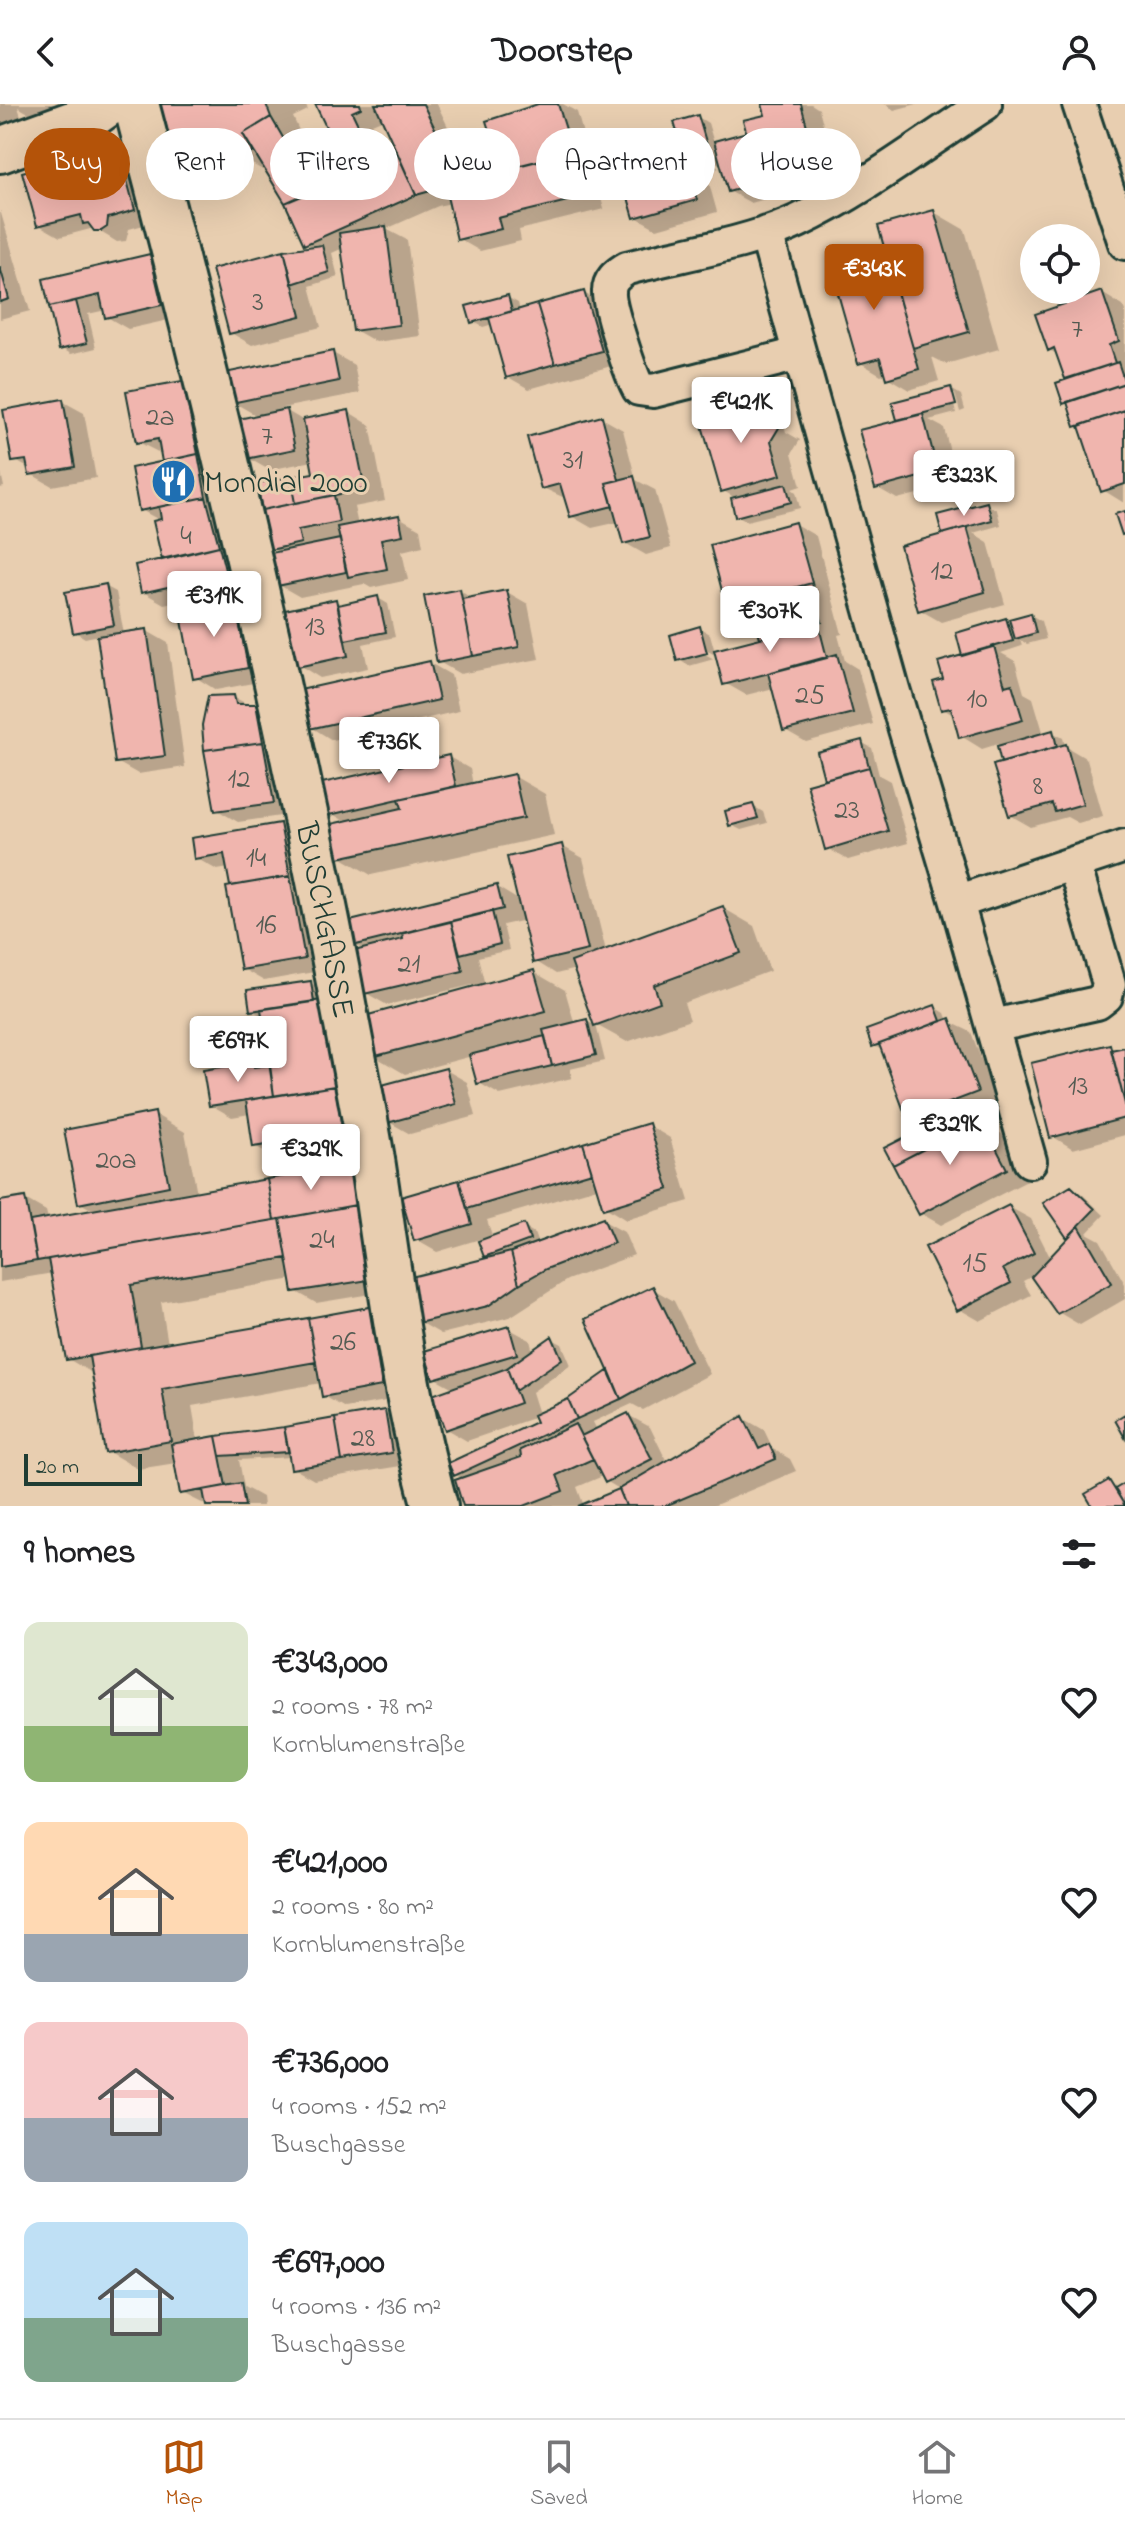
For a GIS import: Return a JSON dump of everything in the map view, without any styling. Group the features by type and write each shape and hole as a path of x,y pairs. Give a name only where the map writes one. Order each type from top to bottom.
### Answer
{"street":[{"path":"0,150 86,119 107,104"},
{"name":"BUSCHGASSE","path":"136,104 186,291 258,592 338,979 372,1161 394,1307 422,1458 435,1506"},
{"path":"799,354 653,391 639,389 631,376 609,292 613,277 627,268 766,233 797,222 985,104"},
{"path":"1079,104 1125,243"},
{"path":"766,233 893,689 1030,1161"},
{"path":"957,902 1125,846"},
{"path":"993,1026 1097,1003 1106,996 1109,984 1074,864"}],"building":[{"path":"160,104 266,104 271,117 253,128 167,128"},
{"path":"315,104 360,104 361,108 352,112 360,128 326,128"},
{"path":"375,104 423,104 435,128 414,128 414,191 398,155 398,128 386,128"},
{"path":"538,104 558,104 566,128 536,128 536,161 520,165 520,128 488,128 486,121"},
{"path":"762,104 801,104 807,128 745,128 743,120 765,115"},
{"path":"698,115 702,128 676,128 674,122"},
{"path":"271,117 277,128 270,128 270,178 254,152 253,128"},
{"path":"731,136 731,191 728,192 715,141"},
{"path":"398,154 414,190 414,196 304,245 285,203 292,200 398,200"},
{"path":"536,161 536,200 572,200 498,218 501,229 457,240 448,200 520,200 520,165"},
{"path":"130,191 135,210 108,218 107,227 101,231 94,231 88,223 83,224 81,215 37,226 30,200 130,200"},
{"path":"629,200 697,200 634,218"},
{"path":"934,210 969,332 913,348 878,226"},
{"path":"386,226 399,325 353,331 339,233"},
{"path":"322,245 329,272 292,284 284,250"},
{"path":"884,246 919,369 886,379 880,358 858,364 829,262"},
{"path":"284,250 301,316 229,334 212,269"},
{"path":"150,254 162,305 105,318 100,295 49,307 43,279"},
{"path":"0,267 9,299 0,302"},
{"path":"584,291 602,351 555,364 537,304"},
{"path":"1100,292 1119,341 1109,345 1115,363 1065,379 1054,348 1048,351 1035,314 1064,304 1100,304"},
{"path":"508,295 512,311 471,323 466,306"},
{"path":"76,301 87,343 59,350 49,307"},
{"path":"537,304 555,364 506,378 489,318"},
{"path":"333,351 339,381 231,403 225,373"},
{"path":"1118,362 1125,383 1063,404 1056,383"},
{"path":"183,381 198,454 162,462 158,439 136,443 126,391"},
{"path":"1125,383 1125,410 1075,427 1067,402"},
{"path":"951,387 956,405 897,420 892,402"},
{"path":"759,398 765,419 780,426 771,441 781,475 721,492 699,415"},
{"path":"63,399 75,467 29,475 26,460 12,462 3,410"},
{"path":"287,409 295,449 246,459 238,419"},
{"path":"349,410 365,489 295,503 290,477 313,473 303,419"},
{"path":"1125,410 1125,484 1101,492 1079,426"},
{"path":"923,414 938,472 875,489 859,430"},
{"path":"602,416 619,480 606,483 613,506 570,517 560,484 541,489 527,437"},
{"path":"198,454 206,497 139,511 131,468"},
{"path":"634,476 650,537 623,544 606,483"},
{"path":"290,477 295,503 262,510 257,483"},
{"path":"786,484 791,502 735,517 731,498"},
{"path":"334,495 339,522 298,530 301,543 270,550 262,510"},
{"path":"206,497 219,546 162,560 153,521 161,519 159,507"},
{"path":"987,502 992,520 942,534 937,515"},
{"path":"1125,511 1125,534 1122,535 1115,514"},
{"path":"399,515 403,535 381,539 387,569 348,577 337,527"},
{"path":"795,522 812,583 726,606 710,545"},
{"path":"967,527 985,592 918,611 900,546"},
{"path":"340,539 346,572 277,586 271,553"},
{"path":"219,546 226,574 141,593 135,565"},
{"path":"812,583 822,622 760,638 750,600"},
{"path":"106,584 114,625 73,633 65,592"},
{"path":"460,589 473,656 437,663 424,596"},
{"path":"507,590 519,647 473,656 462,599"},
{"path":"378,596 386,632 345,640 338,605"},
{"path":"235,599 248,668 193,679 180,610"},
{"path":"336,599 348,656 297,667 285,610"},
{"path":"1031,613 1036,633 1015,639 1009,619"},
{"path":"1006,618 1013,641 962,656 956,633"},
{"path":"818,623 827,658 723,685 714,650"},
{"path":"700,626 707,653 677,661 670,635"},
{"path":"147,629 165,756 115,763 97,636"},
{"path":"994,646 1005,686 1012,684 1023,720 959,738 951,708 941,710 933,682 943,679 938,662"},
{"path":"837,654 853,713 783,731 768,673"},
{"path":"430,661 439,700 309,729 300,690"},
{"path":"234,695 236,704 256,704 263,742 204,750 202,725 208,696"},
{"path":"1053,730 1057,747 1001,763 997,746"},
{"path":"862,740 869,767 824,779 817,752"},
{"path":"263,742 274,803 215,811 204,750"},
{"path":"1066,744 1083,804 1055,812 1052,804 1009,816 993,765"},
{"path":"449,755 456,786 329,815 322,783"},
{"path":"869,767 888,831 825,850 807,784"},
{"path":"514,774 524,818 338,858 331,824 402,808 399,799"},
{"path":"753,804 758,818 729,826 725,811"},
{"path":"280,823 290,876 230,886 224,854 194,859 191,838"},
{"path":"562,844 588,950 533,963 507,857"},
{"path":"290,876 305,959 241,970 226,887"},
{"path":"497,885 503,909 352,946 346,922"},
{"path":"723,906 741,953 654,985 660,1002 594,1026 571,962"},
{"path":"492,911 500,944 460,954 451,921"},
{"path":"451,921 463,971 364,994 354,951 403,939 402,933"},
{"path":"534,970 546,1011 372,1057 361,1017"},
{"path":"311,981 314,1002 250,1011 247,990"},
{"path":"322,1000 335,1086 274,1096 261,1009"},
{"path":"935,1005 941,1021 872,1047 866,1030"},
{"path":"950,1018 978,1092 907,1119 879,1044"},
{"path":"587,1019 596,1055 552,1066 543,1030"},
{"path":"545,1036 552,1066 477,1084 469,1055"},
{"path":"1110,1044 1125,1104 1125,1118 1050,1138 1031,1063"},
{"path":"1125,1047 1125,1104 1111,1050"},
{"path":"253,1062 254,1067 270,1065 274,1096 209,1106 203,1070"},
{"path":"446,1068 456,1104 387,1123 378,1086"},
{"path":"335,1086 343,1133 253,1147 246,1100"},
{"path":"155,1112 169,1186 78,1204 64,1130"},
{"path":"981,1119 1007,1169 919,1215 893,1165"},
{"path":"649,1123 669,1189 603,1209 583,1143"},
{"path":"923,1128 932,1145 893,1165 884,1148"},
{"path":"583,1143 592,1172 467,1209 459,1180"},
{"path":"349,1165 356,1205 274,1220 267,1179"},
{"path":"267,1179 274,1220 37,1261 30,1221"},
{"path":"459,1180 472,1224 414,1241 401,1197"},
{"path":"1071,1186 1095,1209 1067,1238 1043,1203"},
{"path":"25,1197 37,1261 0,1267 0,1201"},
{"path":"356,1205 369,1280 293,1292 280,1219"},
{"path":"1009,1205 1034,1253 1003,1269 1011,1283 957,1311 925,1247"},
{"path":"603,1218 614,1243 546,1269 519,1284 511,1252"},
{"path":"280,1219 287,1258 131,1285 141,1347 66,1360 48,1259"},
{"path":"524,1224 530,1240 484,1257 478,1241"},
{"path":"1079,1226 1112,1283 1057,1314 1031,1277"},
{"path":"511,1252 519,1284 488,1306 418,1323 407,1278"},
{"path":"653,1286 690,1361 621,1399 585,1319"},
{"path":"369,1307 382,1386 322,1397 308,1318"},
{"path":"308,1318 316,1362 162,1389 171,1441 105,1453 89,1356"},
{"path":"509,1326 517,1354 433,1379 424,1351"},
{"path":"552,1336 562,1359 515,1391 507,1368"},
{"path":"507,1368 520,1403 445,1430 432,1395"},
{"path":"609,1370 621,1399 577,1419 568,1399"},
{"path":"568,1399 577,1419 454,1476 448,1463 536,1422 533,1415"},
{"path":"385,1410 392,1453 342,1461 335,1418"},
{"path":"628,1413 652,1459 605,1483 581,1436"},
{"path":"1125,1414 1125,1438 1115,1420"},
{"path":"743,1416 759,1449 769,1444 776,1459 665,1506 626,1506 619,1489"},
{"path":"335,1418 342,1461 291,1469 284,1427"},
{"path":"575,1424 593,1459 557,1475 563,1491 524,1506 463,1506 455,1480 521,1457 520,1450"},
{"path":"284,1427 289,1452 220,1456 216,1436"},
{"path":"216,1436 226,1486 180,1494 171,1444"},
{"path":"1109,1480 1125,1506 1092,1506 1085,1494"},
{"path":"241,1483 245,1506 206,1506 203,1490"},
{"path":"1125,1483 1125,1506 1115,1489"},
{"path":"619,1489 626,1506 578,1506"}],"place":[{"name":"Mondial 2000","path":"173,481"}]}
